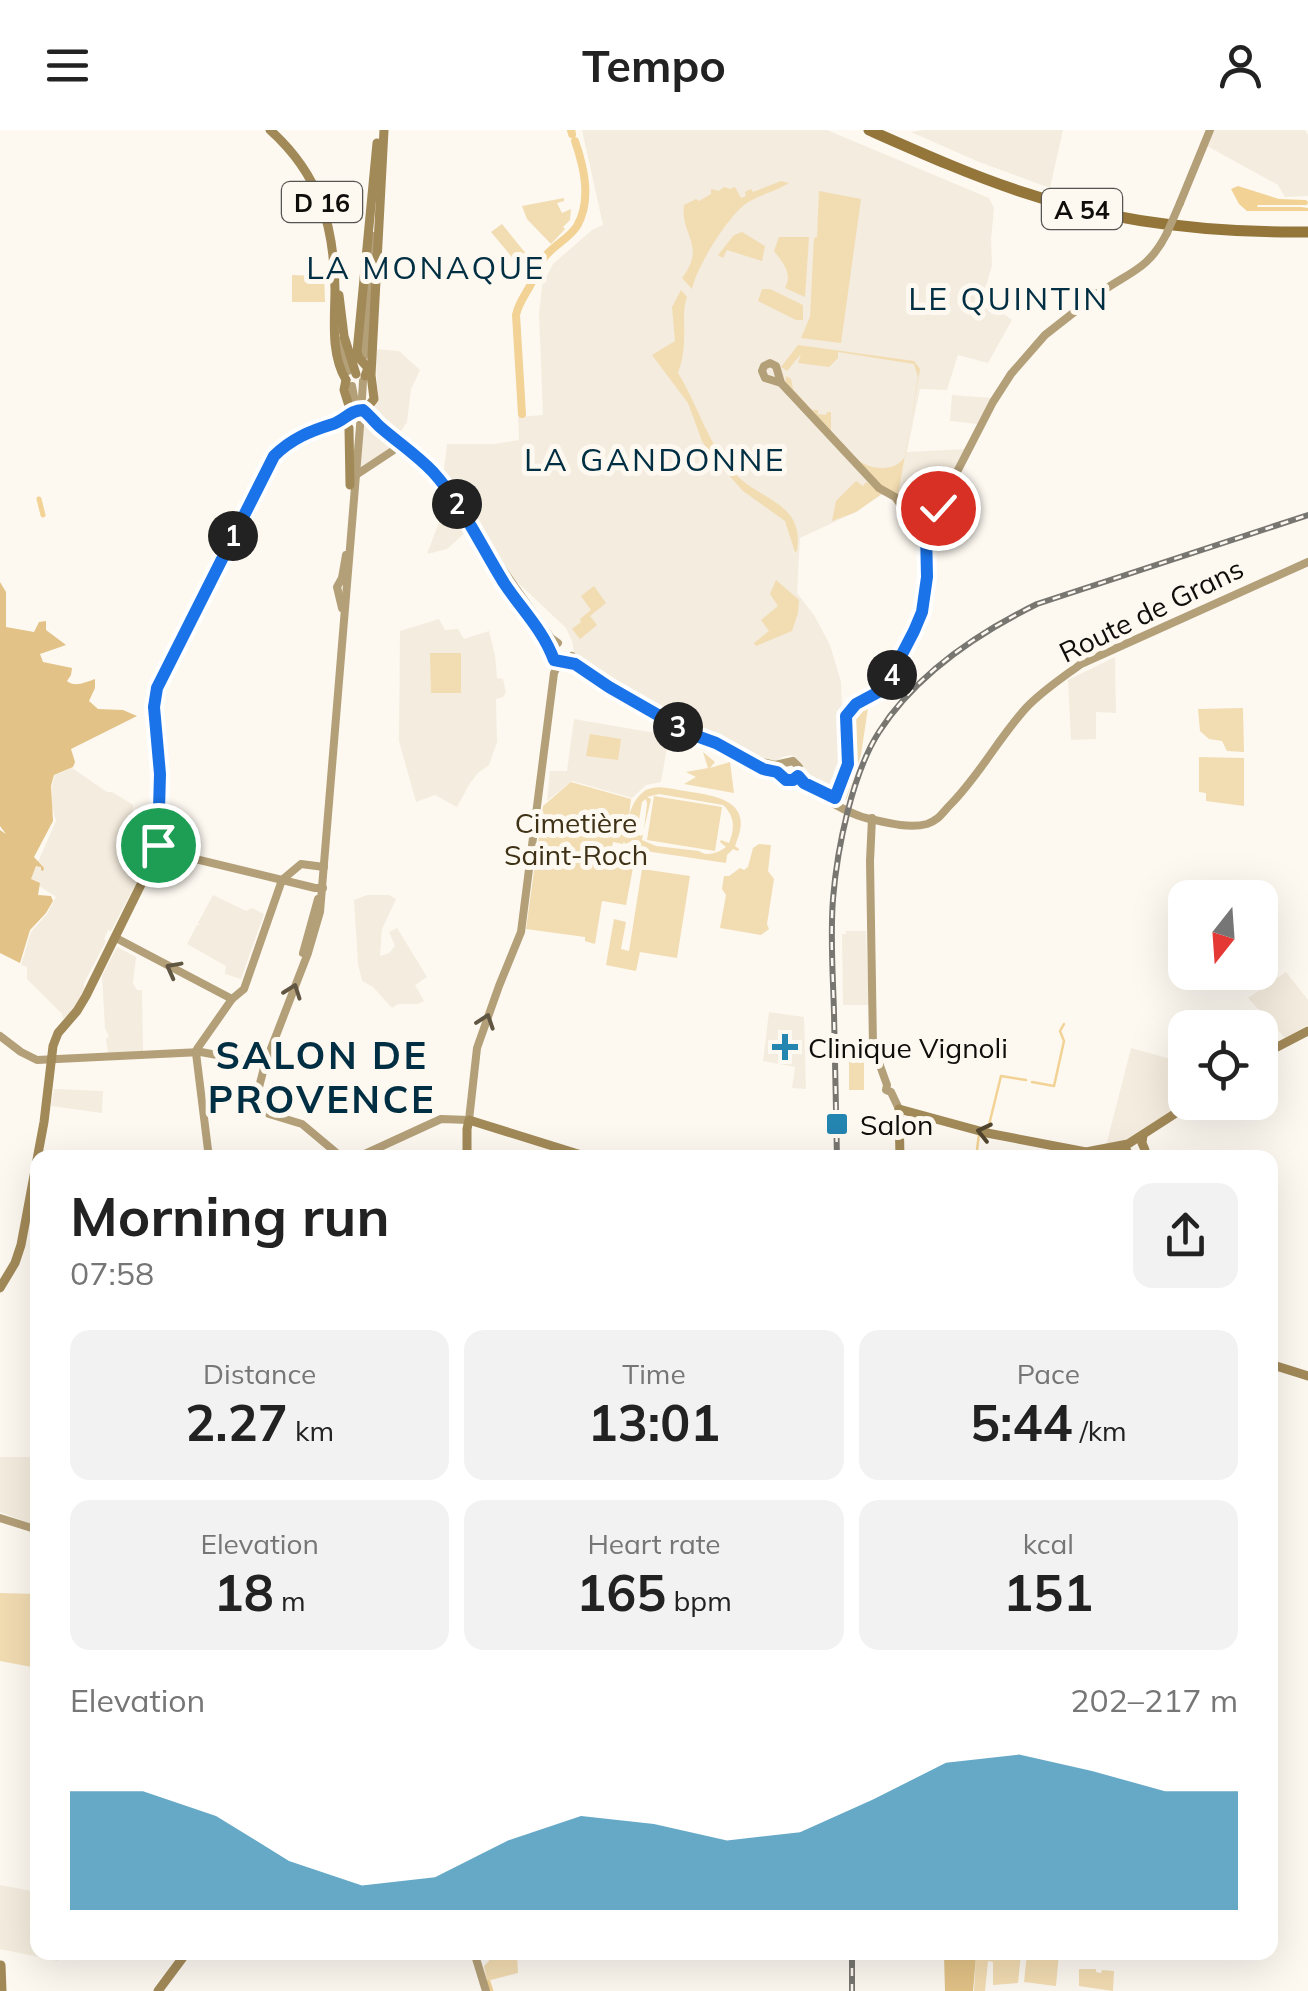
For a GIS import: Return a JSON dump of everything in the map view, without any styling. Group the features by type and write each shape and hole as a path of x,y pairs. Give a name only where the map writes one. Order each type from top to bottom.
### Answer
{"highway":[{"name":"A 54","path":"870,130 984,179 1076,208 1184,228 1308,228"},
{"name":"A 54","path":"886,130 1003,179 1106,208 1223,224 1308,228"}],"main road":[{"name":"D 16","path":"273,130 290,143 311,171 328,206 337,252 344,336 357,378"},
{"name":"D 16","path":"273,130 306,170 322,202 330,231 341,370 357,378"},
{"path":"359,406 344,390 368,368 358,352 381,130"},
{"path":"359,406 357,378 379,196 378,161"},
{"path":"39,1150 50,1060 58,1034 77,1012 158,850 160,774 154,707 157,688 268,466 290,441 331,424 359,406"},
{"path":"331,424 345,424 349,428 350,485"},
{"path":"1278,1047 1308,1031"},
{"path":"900,1150 898,1110 1066,1150"},
{"path":"468,1150 470,1120 566,1150"},
{"path":"1134,1145 1168,1120"},
{"path":"0,1288 15,1264 30,1197"},
{"path":"1278,1367 1308,1376"},
{"path":"0,1955 1,1991"},
{"path":"158,1991 181,1960"}],"street":[{"path":"834,800 848,764 846,716 856,704 884,689 916,628 924,603 925,528 993,402 1045,334 1091,298 1144,265 1160,247 1210,130"},
{"path":"364,356 379,196"},
{"path":"369,244 370,279"},
{"path":"777,380 878,488 895,497 925,528"},
{"path":"359,406 435,474 504,582 544,636 563,653 691,734 763,769 780,768 789,760 799,770 795,778 783,778 780,768"},
{"path":"343,587 356,475 359,406"},
{"path":"333,1150 302,1124 269,1114 258,1091 316,930 359,406"},
{"path":"356,475 404,444"},
{"path":"350,485 357,459"},
{"name":"Route de Grans","path":"795,778 865,818 909,824 940,813 971,784 1026,709 1081,664 1308,562"},
{"path":"371,1150 438,1120 470,1120 480,1036 521,932 549,712 547,702 563,653"},
{"path":"872,818 873,1046 898,1110"},
{"path":"871,835 884,821"},
{"path":"158,850 319,888"},
{"path":"208,1150 196,1053 232,999 244,989 282,880 301,864 321,866"},
{"path":"295,870 300,884"},
{"path":"116,938 232,999"},
{"path":"0,1036 44,1067 48,1075"},
{"path":"28,1056 50,1060 196,1053 265,1064"},
{"path":"0,1518 30,1527"},
{"path":"476,1960 486,1991"}],"shaded area":[{"path":"582,130 827,130 989,198 994,208 992,265 983,298 1012,320 988,363 958,355 947,390 920,389 907,452 966,449 933,511 916,514 895,494 881,495 856,512 800,538 797,593 830,645 841,682 844,761 833,793 806,782 791,755 775,762 757,758 621,687 575,658 566,628 515,580 443,477 447,444 519,440 518,417 543,415 539,314 542,286 553,264 603,225"},
{"path":"1063,130 1050,188 911,132"},
{"path":"1214,130 1305,130 1308,196 1285,197 1278,185 1207,146"},
{"path":"1238,186 1279,199 1308,202 1257,207 1301,207 1308,211 1247,211 1231,189"},
{"path":"375,349 399,351 420,370 411,389 407,422 387,452 357,473 362,411 378,397"},
{"path":"952,395 992,398 977,424 950,421"},
{"path":"452,500 469,529 447,549 427,554 446,504"},
{"path":"0,582 6,592 6,627 34,632 39,622 46,621 46,630 66,645 40,654 43,662 72,668 67,681 73,684 95,679 89,701 98,709 123,710 137,716 71,749 73,767 54,775 53,821 34,857 44,868 43,871 36,866 31,879 40,883 38,895 51,896 53,901 30,930 20,963 0,953 0,830 6,834 0,826"},
{"path":"439,619 445,630 458,629 464,639 489,631 497,678 503,679 506,692 496,699 497,742 489,765 470,783 457,807 435,795 416,802 399,741 400,631"},
{"path":"1115,657 1116,713 1096,712 1096,739 1071,740 1068,680"},
{"path":"574,719 655,733 659,723 670,730 661,782 646,785 632,798 572,781 547,801 550,771 567,771"},
{"path":"72,768 133,805 135,817 153,818 153,843 150,856 111,931 108,930 74,1009 63,1019 27,979 27,967 21,965 31,932 56,897 30,880 56,821 52,807 55,775"},
{"path":"213,895 246,911 252,908 264,914 241,979 225,974 226,966 187,944"},
{"path":"367,895 389,895 396,899 382,929 380,956 395,946 389,932 397,928 427,977 415,985 424,1001 392,1008 362,981 354,900"},
{"path":"866,931 869,1005 843,1005 842,934"},
{"path":"117,947 136,957 133,984 142,990 143,1051 108,1053 102,976"},
{"path":"1286,972 1308,1000 1308,1025 1285,1038 1278,1030 1278,1010 1259,1010 1248,998 1260,990 1278,990 1278,977"},
{"name":"Clinique Vignoli","path":"769,1012 804,1017 806,1089 792,1088 795,1067 763,1061"},
{"path":"1131,1048 1168,1058 1168,1113 1122,1143 1106,1146"},
{"path":"54,1089 103,1091 102,1113 51,1106"},
{"path":"0,1457 30,1457 30,1523 0,1512"},
{"path":"0,1885 30,1891 30,1955 0,1949"},
{"path":"944,1960 976,1960 973,1991 945,1991"}],"green space":[{"path":"781,181 789,183 749,202 729,221 706,256 692,289 682,278 693,248 684,205 711,194 711,189 735,187 741,198 751,189 753,192"},
{"path":"819,191 861,199 841,343 801,338 810,317"},
{"path":"564,198 557,203 562,213 571,209 570,220 551,244 527,219 522,206"},
{"path":"502,224 536,266 526,274 491,232"},
{"path":"742,232 765,246 762,261 727,250 723,258 718,255 734,235"},
{"path":"779,237 809,237 805,297 785,288 787,273 774,251"},
{"path":"324,273 325,302 292,302 292,275"},
{"path":"762,289 803,305 803,320 758,301"},
{"path":"681,290 687,297 678,373 730,468 794,521 795,552 785,521 743,491 711,455 688,403 652,355 675,341 672,307"},
{"path":"798,345 914,361 920,369 910,427 918,377 914,364 838,352 838,358 829,367 798,363 801,354 787,371 781,367"},
{"path":"786,376 812,410 826,415 831,412 831,432 841,443 785,384"},
{"path":"850,453 860,462 884,468 905,457 898,495 878,483"},
{"path":"856,481 863,486 866,482 883,493 856,512 832,521 836,501"},
{"path":"776,580 799,600 798,613 792,631 756,646 754,643 769,631 761,620 778,606 770,594"},
{"path":"594,586 606,603 590,616 597,625 580,639 572,629 591,610 581,596"},
{"path":"430,653 461,653 461,693 431,693"},
{"path":"869,701 861,755 846,800 842,792 850,766 849,718"},
{"path":"1243,708 1244,752 1227,751 1222,741 1209,739 1200,731 1198,709"},
{"path":"590,734 621,739 618,760 586,756"},
{"path":"703,752 715,762 710,768 730,762 734,793 684,784 696,777 686,772 708,768"},
{"path":"1199,757 1244,758 1244,806 1206,801 1206,793 1199,792"},
{"name":"Cimetière Saint-Roch","path":"571,782 631,799 629,816 637,798 651,788 710,795 737,810 741,819 735,846 739,849 727,855 726,863 632,849 633,841 613,842 611,852 635,857 626,905 602,901 595,944 585,941 585,937 526,929 543,806","holes":["659,794 723,805 732,818 732,833 729,843 720,842 726,847 716,852 705,854 656,846 642,840 643,835 637,832 642,802 646,799 644,829 651,799 647,797"]},
{"path":"654,796 722,807 715,851 647,840"},
{"path":"771,845 768,871 774,879 769,929 761,935 720,928 726,895 722,889 724,876 748,867 753,848"},
{"path":"642,869 690,876 677,958 640,952 636,971 606,965 614,919 626,922 621,949 629,951"},
{"path":"849,1044 864,1044 864,1090 849,1090"},
{"path":"0,1593 30,1594 30,1667 0,1661"},
{"path":"517,1960 518,1973 487,1981 484,1966 489,1961"},
{"path":"976,1960 1020,1960 1018,1983 993,1985 993,1962 988,1961 985,1991 974,1991"},
{"path":"1026,1960 1058,1960 1056,1986 1024,1982"},
{"path":"1079,1969 1114,1971 1113,1991 1079,1986"}],"waterway":[{"path":"571,130 572,134"},
{"path":"522,414 516,315 541,261 574,231 582,216 585,184 575,141"},
{"path":"39,499 43,515"},
{"path":"1032,1082 1054,1086 1064,1024"},
{"path":"988,1129 1001,1076 1026,1080"},
{"path":"977,1150 979,1134"},
{"path":"488,1982 491,1991"}],"railway":[{"path":"837,1150 832,942 835,879 847,813 861,769 894,711 949,657 1037,604 1308,515"},
{"path":"852,1960 852,1991"}],"place":[{"name":"Clinique Vignoli","path":"785,1047"},
{"name":"Salon","path":"837,1124"}],"district":[{"name":"LA MONAQUE","path":"426,267"},
{"name":"LE QUINTIN","path":"1009,298"},
{"name":"LA GANDONNE","path":"655,459"},
{"name":"SALON DE PROVENCE","path":"322,1077"}],"route":[{"path":"158,845 160,774 154,707 157,688 274,456 290,441 335,424 356,410 363,410 435,474 504,582 544,636 554,660 575,664 659,716 756,766 777,772 786,780 798,776 835,798 848,764 846,716 856,704 884,689 922,612 927,577 926,532 938,508"}]}
